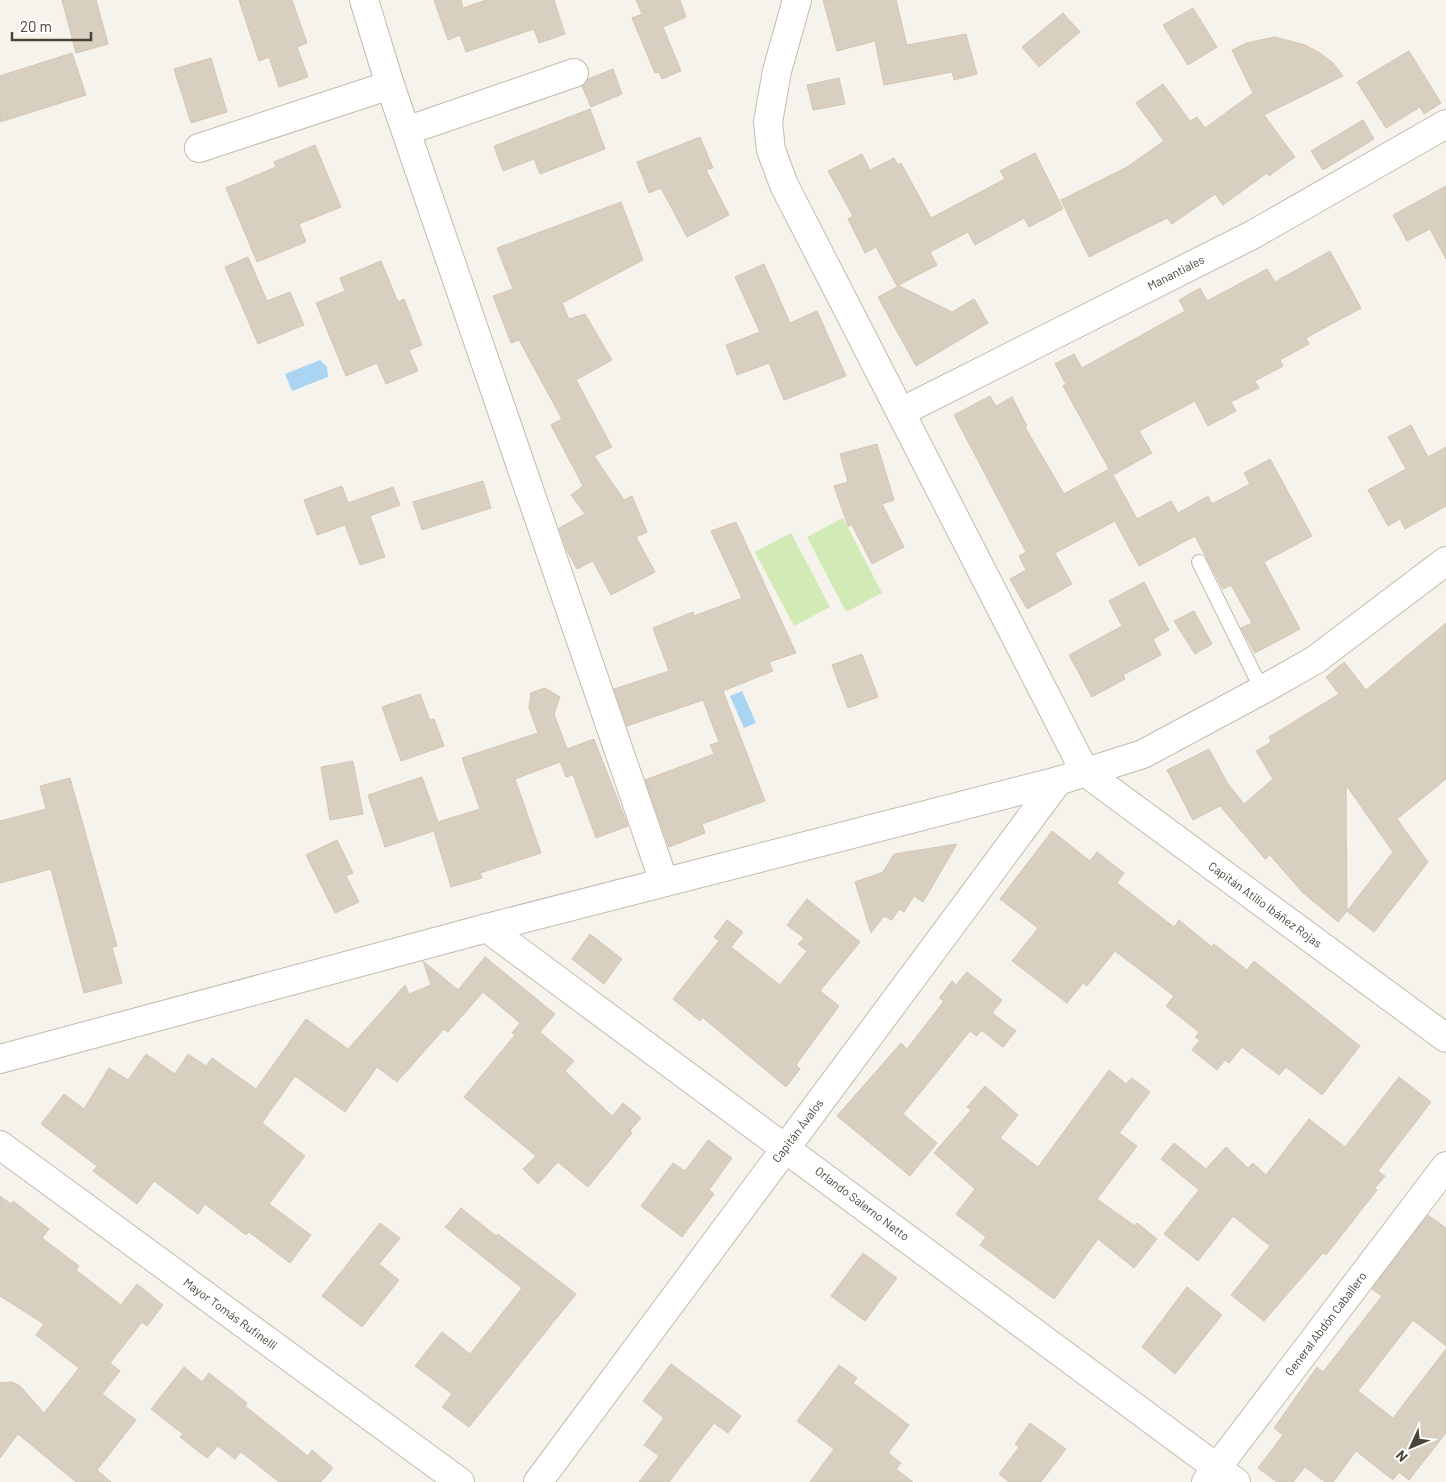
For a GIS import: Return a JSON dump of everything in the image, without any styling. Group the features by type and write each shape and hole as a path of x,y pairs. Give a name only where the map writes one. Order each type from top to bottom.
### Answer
{"street":[{"path":"364,0 390,85 664,882"},
{"path":"798,0 778,72 768,122 771,150 784,185 1085,772"},
{"path":"406,131 574,73"},
{"path":"199,148 390,85"},
{"name":"Manantiales","path":"901,412 1254,234 1446,124"},
{"path":"0,1060 487,928 1058,781 1143,754 1315,660 1446,561"},
{"name":"Capitán Atilio Ibáñez Rojas","path":"1085,772 1446,1038"},
{"name":"Capitán Ávalos","path":"538,1482 1058,781"},
{"name":"Orlando Salerno Netto","path":"487,928 786,1147 1219,1477"},
{"name":"Mayor Tomás Rufinelli","path":"0,1145 460,1482"},
{"name":"General Abdón Caballero","path":"1219,1477 1446,1166"}],"lane":[{"path":"1199,562 1262,690"}],"green space":[{"path":"843,518 882,593 846,612 807,537"},
{"path":"791,533 830,607 794,626 755,552"}],"water":[{"path":"320,360 327,367 328,377 292,391 285,374"},
{"path":"742,691 756,723 744,728 730,696"}],"building":[{"path":"62,0 96,0 108,44 76,53"},
{"path":"239,0 292,0 307,43 297,47 308,77 279,87 269,57 259,61"},
{"path":"434,0 461,0 463,8 486,0 554,0 565,34 539,43 534,29 466,52 460,35 448,40"},
{"path":"636,0 680,0 686,17 663,27 681,71 662,79 659,72 655,73 632,18 642,14"},
{"path":"823,0 896,0 907,45 966,34 977,74 954,80 952,72 884,85 875,41 837,51"},
{"path":"1193,8 1217,47 1188,65 1163,25"},
{"path":"1063,13 1080,32 1039,67 1022,47"},
{"path":"1275,37 1305,45 1320,53 1333,63 1343,76 1264,115 1295,157 1269,176 1267,173 1223,205 1215,194 1172,224 1167,218 1089,257 1061,200 1127,167 1164,141 1136,103 1163,84 1190,121 1197,117 1205,128 1253,93 1232,50 1246,43"},
{"path":"1409,51 1441,103 1424,114 1420,107 1386,128 1357,82"},
{"path":"72,53 86,95 0,122 0,76"},
{"path":"211,58 227,112 191,123 174,69"},
{"path":"613,69 622,94 591,107 582,86 588,79"},
{"path":"839,78 845,104 813,110 807,85"},
{"path":"590,109 605,149 540,174 534,159 503,171 494,146"},
{"path":"1363,120 1374,139 1323,170 1311,151"},
{"path":"700,137 713,168 706,170 729,215 687,237 661,188 649,193 637,162"},
{"path":"315,145 341,207 299,224 306,242 257,262 226,188 276,167 274,162"},
{"path":"1035,153 1063,209 1029,227 1024,218 975,245 968,232 930,252 937,265 897,286 876,247 865,253 848,219 853,216 828,171 862,154 870,170 894,158 898,165 901,163 931,218 1005,179 1000,171"},
{"path":"1446,186 1446,259 1430,229 1407,241 1393,215"},
{"path":"621,202 643,260 562,303 569,319 585,314 612,360 576,380 612,447 594,456 624,500 632,496 647,532 636,537 655,572 611,595 593,561 577,569 567,551 559,528 585,514 571,495 583,486 551,425 562,419 519,340 511,343 493,296 513,289 497,248"},
{"path":"1330,251 1361,308 1306,338 1309,344 1280,360 1283,366 1255,381 1259,388 1231,402 1236,411 1208,426 1195,401 1139,431 1152,453 1113,475 1137,519 1171,501 1178,513 1208,496 1212,504 1250,484 1244,473 1270,459 1312,536 1264,562 1300,629 1255,653 1241,628 1252,623 1231,585 1223,589 1195,536 1139,566 1115,521 1055,553 1072,584 1027,609 1010,579 1026,570 1019,556 1026,552 954,415 990,396 996,406 1012,397 1027,426 1025,427 1064,494 1109,469 1063,386 1066,384 1055,364 1074,354 1082,368 1185,311 1179,300 1200,288 1207,301 1267,269 1275,282"},
{"path":"248,257 267,301 290,292 304,325 258,344 225,267"},
{"path":"381,261 398,302 404,299 422,345 409,350 418,371 386,384 377,363 346,376 316,303 345,291 340,278"},
{"path":"764,264 790,323 817,311 846,376 784,400 769,363 737,375 726,345 760,332 735,277"},
{"path":"899,286 952,312 974,299 988,323 916,366 878,297"},
{"path":"1411,425 1428,457 1446,447 1446,506 1405,529 1400,519 1388,526 1368,490 1406,469 1388,437"},
{"path":"877,444 894,500 882,504 904,547 872,564 852,525 848,526 834,486 848,482 840,454"},
{"path":"483,481 491,508 422,530 413,502"},
{"path":"342,486 348,503 393,487 400,505 370,516 385,557 360,565 345,525 317,535 304,500"},
{"path":"736,522 796,653 769,662 773,671 723,691 765,801 702,824 705,833 669,847 645,780 714,754 710,745 719,742 703,700 627,726 614,689 669,671 653,628 693,612 694,616 742,598 711,531"},
{"path":"1144,582 1169,630 1153,639 1161,655 1123,675 1125,679 1092,697 1069,655 1122,626 1109,601"},
{"path":"1194,611 1212,644 1195,654 1174,621"},
{"path":"1446,623 1446,779 1397,819 1428,862 1374,932 1347,911 1338,922 1302,892 1270,855 1265,859 1220,806 1193,820 1167,770 1209,749 1228,784 1244,804 1273,779 1256,751 1271,742 1269,737 1339,694 1326,677 1344,662 1366,690","holes":["1346,785 1393,852 1347,911"]},
{"path":"862,654 878,697 848,708 832,665"},
{"path":"545,688 560,697 554,714 567,749 594,739 628,826 596,838 573,775 566,777 560,762 515,779 541,853 480,873 482,878 451,887 434,831 385,847 368,795 422,777 438,822 480,809 462,758 538,733 529,708 531,693"},
{"path":"420,694 430,720 434,719 444,746 401,761 382,707"},
{"path":"353,761 363,814 330,820 321,767"},
{"path":"70,778 117,946 112,947 122,983 84,993 51,869 0,883 0,821 46,809 40,786"},
{"path":"1052,831 1090,861 1097,852 1124,873 1117,883 1174,927 1179,920 1212,947 1214,944 1247,970 1254,961 1360,1046 1322,1095 1286,1067 1279,1075 1242,1047 1229,1063 1225,1060 1217,1070 1192,1050 1200,1040 1195,1037 1199,1032 1166,1006 1174,996 1115,951 1087,986 1083,983 1067,1003 1012,961 1038,928 1000,899"},
{"path":"337,840 353,873 346,876 359,902 335,913 306,855"},
{"path":"957,844 923,902 914,896 904,912 899,909 892,920 884,916 871,933 855,882 883,872 894,854"},
{"path":"807,899 860,942 820,991 839,1006 796,1065 800,1069 786,1087 702,1017 700,1021 673,999 719,941 714,937 727,920 743,932 731,947 780,985 807,951 798,944 804,938 787,925"},
{"path":"590,934 622,959 604,984 572,959"},
{"path":"485,957 555,1014 540,1032 574,1061 565,1071 612,1116 623,1103 641,1118 630,1131 632,1133 588,1187 558,1162 538,1184 523,1169 536,1156 464,1097 515,1035 512,1033 520,1023 483,992 448,1032 444,1029 397,1082 377,1067 345,1112 295,1076 262,1123 305,1156 269,1204 311,1235 290,1263 249,1232 246,1235 205,1204 198,1214 154,1181 137,1204 93,1171 97,1166 41,1124 64,1094 84,1109 109,1068 128,1080 146,1054 175,1074 188,1054 206,1066 212,1058 256,1089 306,1019 348,1049 405,985 409,994 431,985 423,961 458,990"},
{"path":"967,972 1002,1000 992,1013 1016,1031 1003,1047 981,1030 977,1036 970,1031 903,1114 937,1143 910,1176 837,1116 901,1043 907,1049 944,1001 939,998 952,981 956,985"},
{"path":"1109,1070 1126,1084 1132,1078 1150,1092 1119,1133 1137,1146 1097,1199 1135,1226 1137,1223 1157,1239 1134,1268 1098,1239 1054,1299 980,1245 986,1237 956,1214 975,1189 934,1153 971,1110 967,1107 985,1086 1018,1115 1000,1138 1038,1167"},
{"path":"1399,1077 1431,1102 1378,1171 1385,1176 1375,1188 1377,1190 1326,1255 1323,1253 1264,1321 1231,1295 1270,1246 1233,1216 1198,1261 1164,1234 1199,1190 1161,1159 1174,1143 1206,1169 1226,1147 1248,1168 1253,1163 1266,1175 1309,1119 1345,1147"},
{"path":"708,1140 732,1158 709,1190 714,1194 682,1237 641,1206 673,1163 685,1171"},
{"path":"0,1196 11,1204 13,1201 49,1229 42,1238 79,1266 76,1270 121,1305 137,1284 163,1305 147,1326 142,1322 110,1363 120,1371 102,1394 136,1420 97,1470 111,1482 76,1482 18,1434 0,1458 0,1383 12,1382 20,1386 44,1413 79,1368 36,1335 44,1324 0,1296"},
{"path":"461,1208 576,1294 469,1427 442,1407 452,1394 415,1366 442,1332 470,1354 522,1288 445,1227"},
{"path":"1428,1215 1446,1228 1446,1346 1413,1320 1358,1391 1393,1418 1446,1349 1446,1433 1409,1480 1399,1472 1393,1480 1356,1451 1333,1482 1325,1482 1305,1467 1293,1482 1277,1482 1258,1468 1283,1435 1274,1428 1317,1367 1323,1372 1382,1296 1372,1289"},
{"path":"380,1223 400,1238 379,1264 399,1280 362,1327 322,1296"},
{"path":"863,1253 897,1278 865,1321 831,1296"},
{"path":"1187,1287 1222,1315 1175,1374 1142,1347"},
{"path":"671,1364 741,1416 728,1433 714,1423 669,1482 639,1482 659,1456 644,1445 664,1418 643,1401"},
{"path":"839,1365 857,1378 853,1383 909,1425 888,1453 901,1463 896,1469 913,1482 810,1482 834,1449 797,1421"},
{"path":"184,1367 202,1382 209,1373 247,1403 245,1406 308,1456 312,1450 333,1468 321,1482 279,1482 241,1452 235,1459 218,1446 207,1458 180,1437 183,1434 151,1409"},
{"path":"1030,1423 1066,1449 1041,1482 1009,1482 999,1474 1019,1447 1015,1444"}]}
